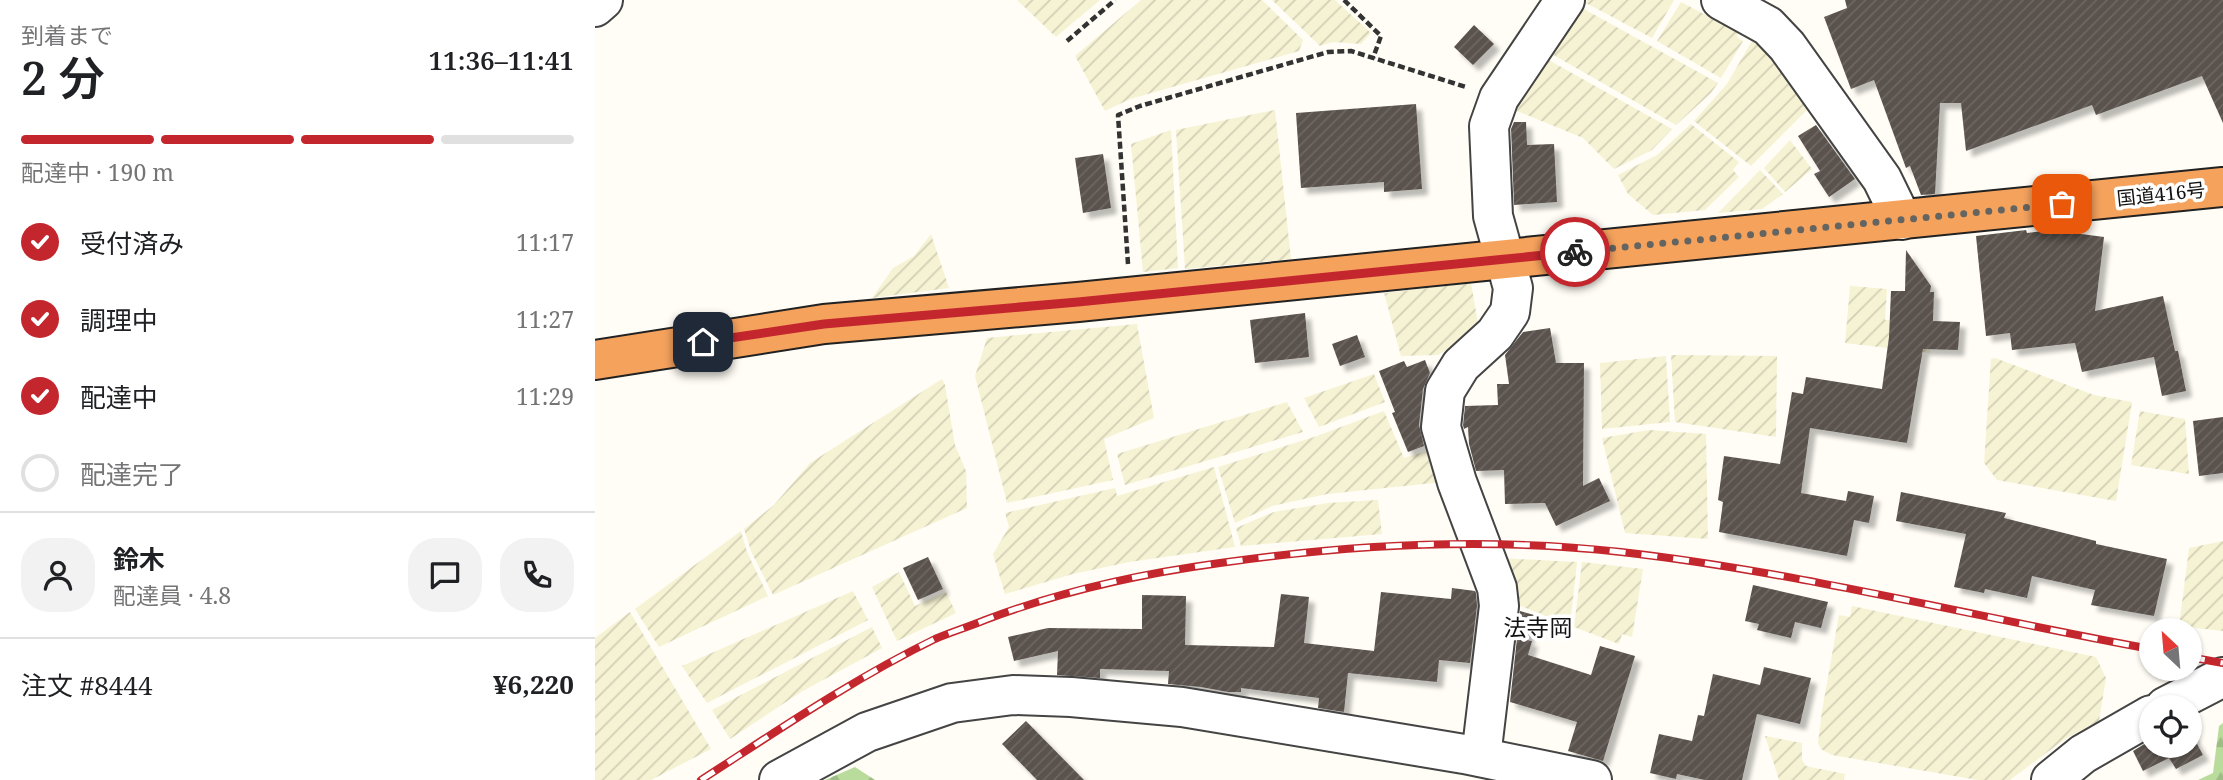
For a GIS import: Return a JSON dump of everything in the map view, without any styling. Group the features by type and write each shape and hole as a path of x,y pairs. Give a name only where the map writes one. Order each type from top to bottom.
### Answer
{"highway":[{"name":"国道416号","path":"595,360 824,324 1130,297 2223,187"}],"street":[{"path":"595,7 603,0"},
{"path":"1469,764 1499,606 1497,587 1457,482 1441,427 1445,391 1461,365 1495,334 1510,312 1513,288 1493,216 1489,125 1499,98 1565,0"},
{"path":"1721,0 1768,26 1787,46 1882,179 1902,220"},
{"path":"2188,695 2223,677"},
{"path":"779,780 867,732 952,703 1013,695 1071,697 1182,708 1469,764 1592,780"},
{"path":"2051,780 2083,754 2139,722"}],"path":[{"path":"1067,41 1115,0"},
{"path":"1344,0 1381,36 1373,58"},
{"path":"1130,297 1118,115 1140,106 1328,52 1351,51 1499,98"}],"shaded area":[{"path":"1017,0 1100,0 1056,37"},
{"path":"1141,0 1262,0 1303,40 1299,51 1130,99 1105,111 1075,56"},
{"path":"1272,0 1335,0 1371,33 1361,44 1333,42 1320,46"},
{"path":"1587,0 1674,0 1652,38 1586,3"},
{"path":"1681,2 1738,32 1737,37 1743,41 1721,78 1657,41"},
{"path":"1582,8 1718,83 1711,93 1676,125 1550,53"},
{"path":"1752,41 1776,56 1809,108 1751,166 1694,121 1727,84"},
{"path":"1545,58 1672,129 1652,150 1614,169 1583,138 1517,111 1521,97"},
{"path":"1275,110 1291,259 1185,269 1176,130"},
{"path":"1691,124 1739,162 1733,170 1739,177 1705,210 1653,215 1628,194 1618,175 1657,155"},
{"path":"1171,130 1178,268 1143,272 1131,144"},
{"path":"1790,140 1812,169 1785,192 1764,168"},
{"path":"1760,170 1783,194 1762,209 1718,213"},
{"path":"931,234 949,288 872,298 893,268 914,256"},
{"path":"1471,283 1479,329 1438,355 1401,356 1384,293"},
{"path":"1850,286 1887,289 1885,320 1932,322 1930,353 1845,343"},
{"path":"1137,324 1154,418 1104,439 1113,480 1007,503 975,376 987,338"},
{"path":"1671,355 1777,356 1776,437 1675,422"},
{"path":"1666,356 1670,422 1602,429 1600,363"},
{"path":"1995,358 2094,395 2132,402 2116,501 1997,480 1984,463 1991,359"},
{"path":"1374,374 1385,402 1319,427 1304,398"},
{"path":"942,379 955,445 966,471 967,508 773,595 751,551 744,529 774,505 810,463"},
{"path":"1287,402 1303,432 1125,485 1117,454"},
{"path":"1384,411 1404,458 1430,450 1443,482 1327,494 1272,506 1235,523 1218,467 1314,437"},
{"path":"2140,411 2185,419 2189,474 2131,465"},
{"path":"1649,430 1706,434 1708,539 1625,533 1602,438"},
{"path":"1214,467 1235,547 1129,562 1073,574 1005,594 993,554 1009,527 1005,513 1115,488 1117,496"},
{"path":"1378,500 1382,534 1241,546 1236,528 1274,512 1328,503"},
{"path":"741,531 747,552 768,596 659,647 635,609"},
{"path":"2223,541 2223,631 2202,629 2202,618 2180,618 2189,548"},
{"path":"1497,558 1577,562 1570,626 1506,600"},
{"path":"1582,562 1643,569 1632,637 1622,634 1619,644 1574,627"},
{"path":"899,572 915,606 946,592 956,613 897,641 872,587"},
{"path":"853,591 868,620 707,703 682,666"},
{"path":"1852,606 2096,657 2106,678 2099,721 2065,739 2010,780 1978,780 1832,755 1821,749 1818,743 1822,711 1839,615 1850,617"},
{"path":"630,612 711,749 651,780 595,780 595,638"},
{"path":"872,627 882,648 801,692 730,739 712,710"},
{"path":"1765,736 1802,743 1802,760 1806,766 1845,774 1844,780 1779,780"}],"green space":[{"path":"2223,723 2223,780 2198,780 2213,773 2219,726"},
{"path":"855,767 875,780 825,780"}],"building":[{"path":"1845,0 2223,0 2223,123 2202,76 2096,115 2092,105 1966,151 1961,103 1940,103 1935,194 1921,195 1910,166 1906,168 1874,80 1851,89 1824,17 1847,8"},
{"path":"1474,25 1494,44 1473,65 1454,47"},
{"path":"1416,104 1422,189 1384,192 1384,182 1301,188 1296,113"},
{"path":"1514,122 1526,122 1527,145 1554,144 1557,202 1514,205 1511,129"},
{"path":"1816,125 1855,179 1829,197 1814,174 1820,171 1798,136"},
{"path":"1103,154 1111,208 1083,213 1075,158"},
{"path":"2026,230 2027,233 2051,230 2104,237 2095,311 2163,296 2186,391 2162,396 2154,357 2082,372 2075,343 2012,350 2010,333 1986,336 1976,236"},
{"path":"1906,250 1931,286 1930,292 1934,292 1933,321 1960,322 1958,350 1923,349 1907,443 1810,428 1801,493 1846,501 1848,491 1874,496 1869,523 1854,520 1847,556 1719,532 1723,502 1718,500 1724,456 1780,464 1792,392 1803,394 1806,377 1882,389 1889,337 1891,291 1905,291"},
{"path":"1305,313 1309,357 1255,363 1250,320"},
{"path":"1550,328 1556,363 1584,363 1583,486 1599,478 1610,501 1556,526 1545,503 1505,504 1504,470 1476,471 1468,427 1464,429 1463,425 1465,406 1498,405 1497,384 1509,384 1505,355 1523,332"},
{"path":"1357,335 1365,357 1340,366 1332,344"},
{"path":"1425,360 1430,373 1423,389 1419,425 1424,446 1408,452 1379,371 1404,361 1407,367"},
{"path":"2223,417 2223,473 2199,476 2193,421"},
{"path":"1901,492 2006,513 2004,518 2096,541 2096,544 2167,559 2154,616 2091,605 2095,590 2032,576 2027,598 1985,589 1984,593 1954,587 1966,534 1896,521"},
{"path":"928,557 943,589 918,600 903,568"},
{"path":"1753,585 1828,602 1821,628 1795,622 1791,638 1757,630 1759,624 1745,621"},
{"path":"1452,588 1476,593 1477,606 1470,663 1439,660 1437,682 1348,673 1344,712 1318,708 1319,698 1241,688 1241,692 1228,692 1168,684 1169,671 1100,669 1100,678 1057,675 1058,651 1014,661 1008,637 1048,628 1142,629 1142,595 1186,596 1185,645 1274,647 1281,594 1309,597 1304,643 1374,651 1381,592 1451,599"},
{"path":"1520,611 1534,615 1527,640 1532,641 1528,655 1591,675 1600,646 1635,656 1603,761 1568,751 1577,722 1510,702"},
{"path":"1764,667 1811,678 1800,724 1757,714 1742,780 1705,780 1677,774 1676,779 1650,773 1659,734 1692,741 1698,715 1704,716 1713,674 1760,685"},
{"path":"1026,721 1084,780 1037,780 1002,744"},
{"path":"2139,747 2139,758 2169,758 2143,771 2133,751"},
{"path":"2169,758 2197,758 2176,769"}],"railway":[{"path":"701,780 875,671 935,639 985,620 1042,600 1130,578 1220,563 1320,551 1470,544 1571,547 1621,552 1820,583 2139,647"},
{"path":"2202,659 2223,663"}],"way so far":[{"path":"1575,252 2062,204"}],"district":[{"name":"法寺岡","path":"1538,628"}],"route":[{"path":"703,342 824,324 1078,302 1575,252"}]}
